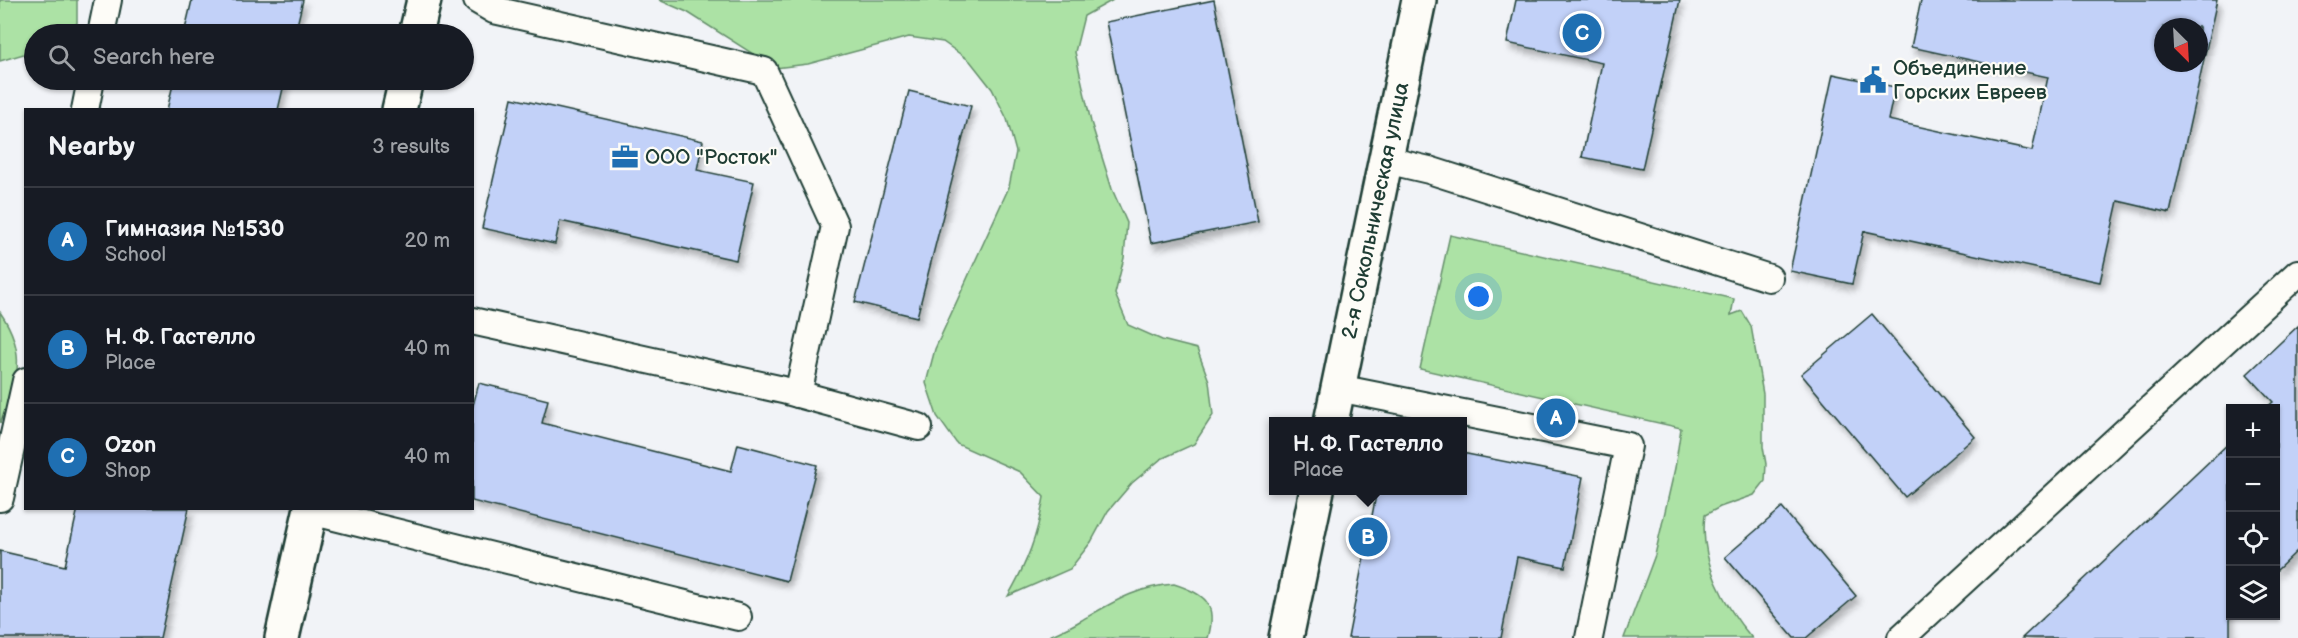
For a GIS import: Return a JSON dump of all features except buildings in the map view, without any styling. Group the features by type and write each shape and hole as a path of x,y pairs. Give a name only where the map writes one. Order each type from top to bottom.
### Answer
{"street":[{"path":"418,24 424,0"},
{"name":"2-я Сокольническая улица","path":"1332,417 1419,0"},
{"path":"399,108 404,90"},
{"path":"1286,638 1316,495"},
{"path":"282,638 311,510"}],"lane":[{"path":"103,24 108,0"},
{"path":"477,0 494,10 765,71 835,226 798,394"},
{"path":"85,108 89,90"},
{"path":"1386,160 1429,170 1769,278"},
{"path":"1901,638 2298,273"},
{"path":"474,321 798,394 919,427"},
{"path":"1338,387 1628,446 1589,638"},
{"path":"1,490 24,390"},
{"path":"311,510 738,616"}],"green space":[{"path":"0,0 77,0 77,23 24,24 24,54 0,61"},
{"path":"659,0 1113,0 1084,16 1075,52 1091,122 1112,189 1127,223 1124,258 1115,294 1128,325 1162,340 1197,349 1209,381 1213,415 1194,444 1161,459 1132,483 1108,511 1091,542 1070,569 1008,596 1031,548 1044,497 1020,472 957,444 937,416 926,383 935,349 1009,187 1016,152 1007,119 992,89 970,61 943,42 909,37 808,64 775,68 687,12"},
{"path":"1450,235 1734,299 1731,315 1742,311 1751,326 1763,394 1765,481 1754,495 1705,515 1704,532 1710,565 1723,597 1752,638 1624,638 1655,555 1675,468 1681,428 1420,369"},
{"path":"0,312 14,341 17,367 12,393 0,423"},
{"path":"1174,584 1201,596 1210,608 1211,626 1208,638 1046,638 1124,597 1147,589"}],"place":[{"name":"Ozon","path":"1582,33"},
{"name":"Объединение Горских Евреев","path":"1873,80"},
{"name":"ООО \"Росток\"","path":"625,157"},
{"name":"Гимназия №1530","path":"1556,418"},
{"name":"Н. Ф. Гастелло","path":"1368,537"}]}
